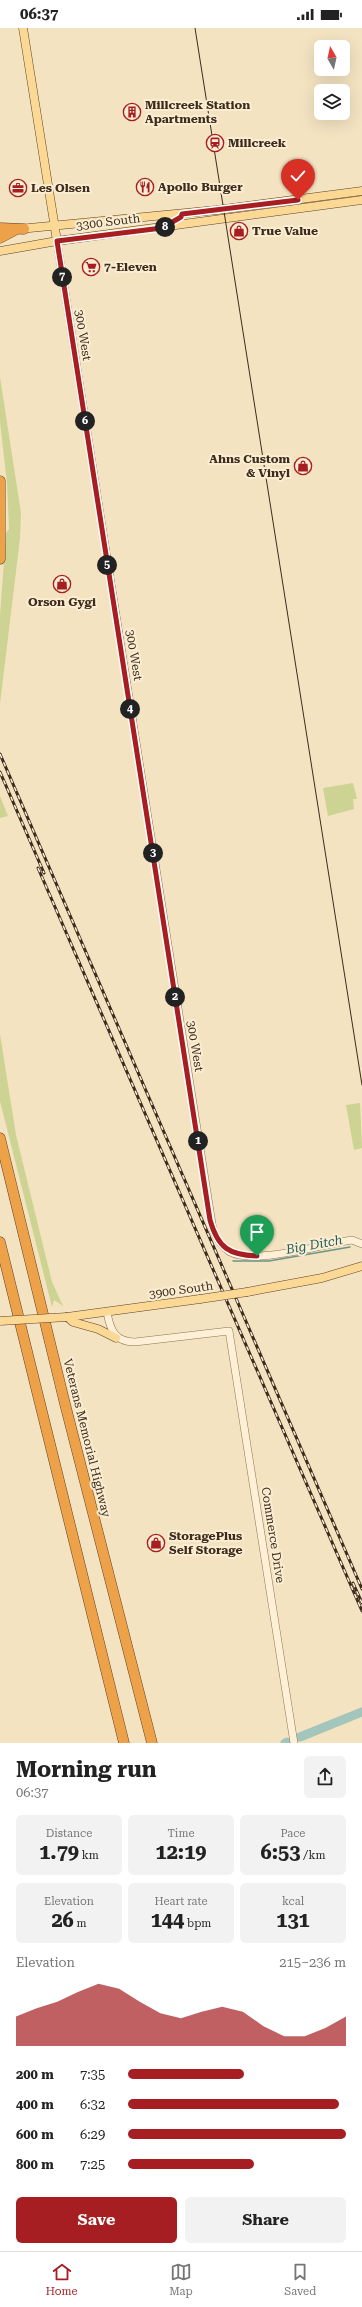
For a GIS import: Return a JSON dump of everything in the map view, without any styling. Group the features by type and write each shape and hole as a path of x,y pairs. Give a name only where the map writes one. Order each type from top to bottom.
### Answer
{"highway":[{"path":"0,228 19,229"},
{"path":"0,238 19,229"},
{"path":"0,480 0,559"},
{"name":"Veterans Memorial Highway","path":"0,1138 67,1412 152,1743"},
{"path":"0,1242 124,1743"}],"main road":[{"name":"300 West","path":"23,28 57,241"},
{"name":"3300 South","path":"0,232 182,214 362,191"},
{"name":"3300 South","path":"0,251 57,241 362,200"},
{"path":"162,228 181,217 182,214"},
{"name":"3900 South","path":"0,1321 67,1317 247,1292 322,1278 362,1266"},
{"path":"67,1317 73,1322 98,1329 116,1338"}],"street":[{"name":"300 West","path":"57,241 212,1225 217,1239 230,1252 245,1255 285,1252 352,1240 362,1244"},
{"path":"107,1312 111,1330 116,1338"},
{"name":"Commerce Drive","path":"116,1338 125,1342 135,1342 228,1331 294,1740"}],"green space":[{"path":"0,377 21,513 20,538 0,704 0,616 6,533 9,529 7,483 0,422"},
{"path":"353,783 357,799 353,799 354,809 328,816 323,788"},
{"path":"0,796 8,816 0,818"},
{"path":"0,1034 16,1135 52,1282 63,1306 54,1300 52,1307 0,1101"},
{"path":"360,1103 362,1148 354,1150 346,1105"}],"waterway":[{"name":"Big Ditch","path":"233,1261 269,1261 350,1247"},
{"path":"300,1737 362,1712"}],"tram line":[{"path":"195,28 362,1085"}],"railway":[{"path":"0,754 362,1589"},
{"path":"0,772 44,873"},
{"path":"38,868 362,1611"},
{"path":"353,1583 362,1603"}],"place":[{"name":"Millcreek Station Apartments","path":"132,112"},
{"name":"Millcreek","path":"215,143"},
{"name":"Apollo Burger","path":"145,187"},
{"name":"Les Olsen","path":"18,188"},
{"name":"True Value","path":"239,231"},
{"name":"7-Eleven","path":"91,267"},
{"name":"Ahns Custom & Vinyl","path":"303,466"},
{"name":"Orson Gygi","path":"62,584"},
{"name":"StoragePlus Self Storage","path":"156,1543"}],"route":[{"path":"257,1256 230,1252 217,1239 210,1220 57,241 162,228 181,217 182,214 298,200"}]}
